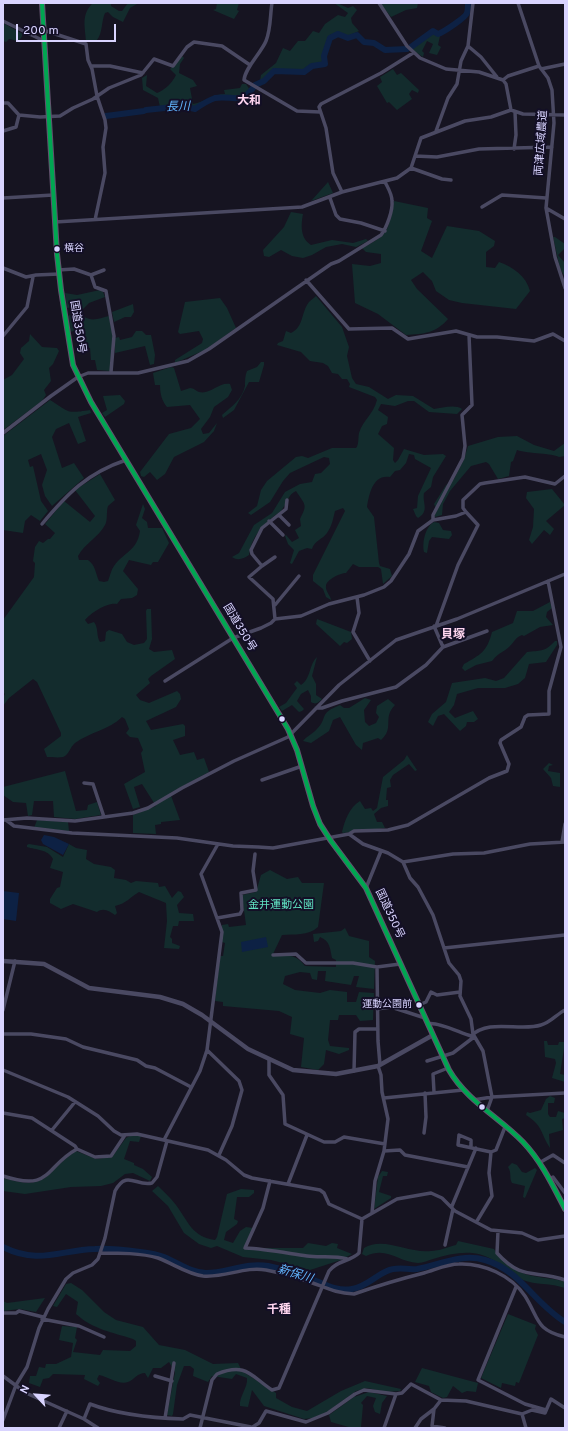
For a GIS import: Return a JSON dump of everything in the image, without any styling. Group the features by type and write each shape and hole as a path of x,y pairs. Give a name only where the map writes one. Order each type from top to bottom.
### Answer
{"highway":[{"name":"国道350号","path":"42,3 59,272 70,352 78,377 291,735 302,766 313,806 328,837 366,888 448,1068 463,1090 524,1144 539,1163 565,1205"}],"street":[{"path":"272,3 266,41 244,77 246,82 297,111 320,112"},
{"path":"379,3 413,53 435,65 479,72 504,80 513,111 516,135 514,149"},
{"path":"436,131 448,98 456,84 459,70 468,46 474,3"},
{"name":"両津広域農道","path":"519,4 540,68 551,85 554,115 546,208 555,257 565,288"},
{"path":"3,21 44,41"},
{"path":"43,30 85,42 86,44 88,60 91,66 97,96 105,120 106,128 103,147 105,173 94,220"},
{"path":"3,103 8,103 19,115 49,118 60,116 109,88 143,73 154,59 173,66 187,47 194,42 222,46 250,65"},
{"path":"468,46 481,57 497,77"},
{"path":"342,192 333,173 326,128 320,112 321,104 381,73 413,53"},
{"path":"504,80 508,76 540,68 565,64"},
{"path":"91,66 110,66 143,73"},
{"path":"55,222 302,207 330,198 342,192 397,178 411,168 421,138 436,131 465,121 491,117 513,111 565,115"},
{"path":"3,131 16,127 19,115"},
{"path":"415,156 438,157 479,149 552,147"},
{"path":"411,168 442,179 451,180"},
{"path":"3,433 78,377 88,373 138,373 188,361 210,349 306,280 376,239 384,230 392,204 392,199 385,182"},
{"path":"3,198 53,195"},
{"path":"482,207 502,195 546,198"},
{"path":"330,198 336,215 340,219 361,223 384,230"},
{"path":"546,208 565,219"},
{"path":"3,268 21,276 33,276 74,269 91,275 104,270"},
{"path":"91,275 95,287 106,291 114,336 111,372"},
{"path":"3,336 27,307 33,276"},
{"path":"306,280 349,329 392,328 404,338 456,331 469,335 534,341 553,334 565,341"},
{"path":"433,520 433,515 449,486 464,452 462,415 472,405 469,335"},
{"path":"42,524 76,487 98,472 126,460"},
{"path":"443,647 435,626 458,565 478,528 463,508 463,500 480,484 525,477 555,484 565,476"},
{"path":"262,566 250,550 262,528 286,509 287,500"},
{"path":"165,681 233,638 261,628 271,623 275,619 301,616 329,604 357,597 384,587 391,581 409,554 418,531 433,520 456,516 466,512"},
{"path":"279,515 289,525"},
{"path":"270,521 283,535"},
{"path":"275,557 249,578 273,600 275,605 275,619"},
{"path":"4,820 27,818 75,820 133,813 148,808 182,788 234,761 291,735 339,685 396,640 565,574"},
{"path":"275,605 299,576"},
{"path":"4,820 14,826 72,833 177,838 218,844 273,848 349,834 354,831 388,830 408,825 489,778 508,769 509,764 500,743 501,740 521,727 525,717 528,715 549,714 549,691 561,647 548,581"},
{"path":"357,597 359,613 353,632 370,661"},
{"path":"316,708 322,708 342,700 396,687 426,665 443,647 487,631"},
{"path":"262,780 302,766"},
{"path":"84,783 93,784 104,817"},
{"path":"349,834 362,844 381,851 403,862 453,854 484,854 530,844 563,842 565,824"},
{"path":"3,1420 16,1385 27,1367 42,1318 66,1279 73,1273 92,1265 101,1253 115,1190 118,1185 122,1181 132,1179 143,1184 152,1183 157,1177 165,1140 200,1071 208,1050 210,1021 222,934 201,874 218,844"},
{"path":"366,888 381,851"},
{"path":"217,918 240,914 242,910 241,893 256,890 253,871 255,854"},
{"path":"403,862 410,878 421,892 433,916 450,965 459,975 461,981 460,992 462,1002 471,1020 474,1036 483,1051 492,1097 487,1112"},
{"path":"444,948 565,935"},
{"path":"273,955 296,954 306,962 353,963 378,967 400,964"},
{"path":"3,961 44,964 89,988 168,999 189,1007 248,1049 293,1070 336,1074 379,1065 433,1035"},
{"path":"3,1010 5,994 15,961"},
{"path":"372,1213 376,1181 384,1151 387,1113 379,1065 377,1009 378,967"},
{"path":"419,1005 426,1002 431,992 437,995 460,992"},
{"path":"377,1009 391,1007 426,1021 439,1024 456,1032 474,1036"},
{"path":"427,1061 453,1053 474,1036 475,1031 494,1026 541,1025 565,1010"},
{"path":"354,1071 355,1032 359,1029 378,1029"},
{"path":"3,1034 31,1034 66,1039 83,1047 137,1060 146,1066 162,1071 191,1087"},
{"path":"208,1050 239,1081 242,1090 232,1126 219,1155"},
{"path":"269,1060 269,1075 283,1094 285,1124 324,1142 335,1142 344,1137 385,1144"},
{"path":"434,1092 433,1074 448,1068"},
{"path":"3,1070 56,1091 98,1116 114,1131 125,1136 137,1134 208,1150 219,1155 248,1177 320,1190 324,1193 329,1204 362,1219"},
{"path":"384,1098 463,1090"},
{"path":"424,1133 426,1117 425,1093"},
{"path":"473,1100 492,1097 565,1093"},
{"path":"52,1130 75,1102"},
{"path":"3,1114 32,1118 52,1130 77,1149 95,1157 111,1156 125,1136"},
{"path":"471,1146 491,1152 496,1150 505,1127"},
{"path":"288,1184 307,1135"},
{"path":"445,1245 453,1208 476,1148"},
{"path":"3,1176 22,1181 44,1178 57,1166 62,1158 77,1149"},
{"path":"384,1151 400,1150 404,1155 468,1167"},
{"path":"477,1221 492,1196 489,1173 491,1152"},
{"path":"539,1163 553,1155 565,1163"},
{"path":"549,1179 553,1178 565,1193"},
{"path":"270,1181 263,1208 245,1248 271,1249 308,1256 350,1259"},
{"path":"362,1219 397,1199 431,1193 442,1198 453,1208 491,1230 522,1233 538,1240 565,1236"},
{"path":"200,1428 212,1380 221,1372 243,1369 255,1376 272,1390 279,1388 332,1267 356,1256 361,1250 362,1219"},
{"path":"498,1231 497,1253 515,1270 525,1274 556,1277 565,1280"},
{"path":"101,1253 156,1258 201,1276 220,1276 244,1270 262,1269 309,1282 322,1288 341,1293 354,1294 406,1277 460,1264 483,1267 510,1280 524,1295 538,1324 548,1331 565,1337"},
{"path":"516,1287 478,1380 525,1404 546,1410"},
{"path":"3,1313 16,1313 19,1311 42,1318 79,1326 104,1337"},
{"path":"165,1418 174,1363"},
{"path":"3,1376 32,1396 84,1419 98,1428"},
{"path":"155,1376 172,1381"},
{"path":"84,1419 90,1404 113,1411 165,1418 184,1419 190,1415 204,1416 251,1428 259,1423 262,1414 266,1411 306,1422 328,1413 354,1394 364,1390 396,1394 402,1393 411,1384 441,1400 466,1401 522,1414 528,1410 545,1413 551,1399 565,1408"},
{"path":"384,1428 396,1394"},
{"path":"415,1428 426,1414 434,1409 441,1400"},
{"path":"434,1409 432,1426 445,1428"},
{"path":"59,1428 67,1411"},
{"path":"522,1414 526,1428"},
{"path":"89,1428 91,1424"}],"green space":[{"path":"93,3 111,3 111,6 119,11 122,11 128,3 137,4 130,8 123,22 113,17 108,12 105,13 97,40 86,41 85,16 89,7"},
{"path":"217,3 239,3 237,10 239,11 234,19 213,10 216,9"},
{"path":"334,3 348,8 353,6 357,10 351,18 352,23 359,31 348,36 338,33 330,35 322,64 311,65 306,70 275,69 271,71 262,82 260,81 261,75 276,63 283,48 290,51 298,41 305,41 313,31 319,33 325,24 338,15 345,17 348,13"},
{"path":"418,3 417,8 406,10 391,17 381,4"},
{"path":"3,23 23,34 18,41 9,39 6,42 3,41"},
{"path":"432,33 440,36 438,45 441,47 437,55 429,53 433,44 427,41 422,51 424,53 423,57 411,49"},
{"path":"182,56 184,58 180,64 179,73 193,80 197,86 190,88 193,104 217,95 225,94 224,90 240,88 242,84 246,84 250,90 242,96 214,97 194,108 183,105 160,107 158,98 143,90 142,78 147,75 146,86 157,93 160,92 168,86 176,75 170,69"},
{"path":"393,69 397,75 401,73 419,90 418,93 412,90 409,94 412,99 397,110 389,102 387,103 377,86 382,82 380,77"},
{"path":"328,182 333,193 311,201 312,200"},
{"path":"394,201 428,208 427,218 432,221 421,251 432,258 447,226 479,231 495,241 494,246 486,252 486,267 495,268 499,262 509,267 522,277 530,291 516,309 462,303 449,300 436,291 432,281 423,272 411,280 417,289 448,319 434,330 412,335 406,335 378,314 355,303 352,264 370,266 381,263 381,254 366,252 362,248 383,235 389,225"},
{"path":"291,212 303,214 303,235 307,242 311,245 332,240 353,243 366,239 368,241 356,247 342,244 326,247 303,258 292,256 281,250 269,257 264,256 263,250 284,227"},
{"path":"553,237 565,244 565,248 558,255 565,263 565,277 560,269"},
{"path":"100,290 103,292 105,297 89,303 83,309 75,311 73,307 67,308 65,293 77,295"},
{"path":"316,296 342,327 349,347 347,356 352,378 356,384 369,387 388,399 396,395 413,396 434,409 452,407 462,409 457,414 429,412 414,401 408,401 395,406 381,404 378,410 388,417 387,424 382,426 378,434 394,448 393,460 395,463 404,449 424,455 443,454 446,456 433,477 431,487 424,493 425,510 424,513 418,518 413,509 417,508 418,496 431,468 415,459 414,455 409,454 406,463 400,470 395,471 390,477 384,477 376,482 369,496 367,507 374,517 380,566 390,569 392,576 383,584 381,569 378,567 359,567 353,564 346,573 340,574 328,581 326,590 331,600 326,597 323,589 313,581 313,575 345,511 343,508 335,511 329,530 325,535 313,546 312,549 307,548 299,551 292,564 290,563 294,550 288,544 285,536 286,535 292,542 299,538 295,530 301,526 300,519 305,507 296,491 290,496 281,511 269,520 257,533 252,543 249,555 240,559 232,557 239,553 254,525 272,513 285,492 300,484 312,482 315,474 321,473 330,464 329,458 324,457 290,473 283,481 270,502 251,515 248,513 257,506 261,490 267,481 296,457 302,456 308,458 332,448 356,448 358,445 361,428 373,410 377,400 375,397 349,387 350,384 347,379 342,379 338,374 332,373 328,366 323,363 310,361 301,352 277,345 283,341 286,331 291,333 298,327 306,306"},
{"path":"220,298 227,308 236,328 205,350 175,363 175,360 202,343 203,339 199,331 180,334 178,332 185,302"},
{"path":"133,304 134,312 131,317 125,317 114,322 112,312"},
{"path":"70,315 74,322 83,321 84,317 100,319 109,316 113,337 110,371 97,370 95,360 91,360 90,348 84,347 81,329 70,332 68,316"},
{"path":"136,331 142,331 146,335 151,335 155,355 154,364 150,365 145,346 115,353 115,338 119,337 120,340 132,337"},
{"path":"30,334 42,347 57,348 59,351 53,364 49,368 51,381 44,390 46,395 42,401 3,430 3,380 12,375 24,359 20,353 21,348 29,341"},
{"path":"261,362 264,362 264,365 259,382 249,382 234,410 223,418 222,415 236,403 244,391 247,371 257,367"},
{"path":"171,367 174,368 181,391 193,388 199,392 207,392 226,384 230,384 232,390 228,397 214,407 210,417 201,429 203,434 209,433 217,423 214,431 204,442 174,457 165,474 157,480 150,472 144,477 141,476 140,472 169,434 191,428 200,419 190,405 167,407 164,402 160,385 155,385 153,373"},
{"path":"120,395 125,401 124,404 105,417 102,413 107,410 103,396"},
{"path":"50,400 72,412 90,410 91,413 78,417 86,441 78,444 69,423 56,429 52,437 62,468 74,463 84,478 52,506 45,496 42,485 47,470 41,454 28,460 30,467 33,466 41,501 48,511 40,521 31,515 25,521 23,533 3,530 3,436"},
{"path":"517,436 534,445 554,451 565,443 565,456 559,457 517,450 513,461 511,462 509,476 498,479 489,464 486,462 471,466 450,491 443,504 442,515 434,516 437,511 434,504 446,485 454,479 464,459 468,446 498,437"},
{"path":"100,474 115,500 108,506 106,523 102,530 78,556 79,560 88,560 93,565 99,581 108,581 114,566 136,543 140,531 136,525 143,504 145,509 142,518 147,522 148,528 162,528 169,543 158,562 153,562 151,565 129,560 123,571 138,589 137,595 132,598 121,599 117,604 104,606 95,611 85,620 88,624 94,622 100,642 105,641 106,632 109,630 122,634 127,642 134,645 144,643 147,639 146,611 147,609 151,609 152,639 149,649 154,652 172,650 175,659 151,676 148,679 150,683 136,695 140,700 149,703 177,691 180,694 181,699 176,707 146,721 151,730 183,724 185,726 185,736 173,740 180,755 194,752 197,760 204,758 209,772 170,793 180,820 161,822 161,824 155,825 156,834 133,833 133,815 156,806 142,784 134,787 140,807 133,809 124,784 145,772 141,753 143,750 138,738 130,737 126,733 129,729 125,719 122,717 111,725 81,739 73,745 67,755 63,757 47,757 44,749 61,736 61,733 37,682 33,679 9,698 3,706 3,697 5,694 3,692 3,620 34,577 35,563 33,561 35,547 39,541 43,543 50,539 55,533 45,524 64,501 90,522 95,516 75,490"},
{"path":"552,489 565,505 546,521 554,529 550,535 544,530 532,544 529,540 533,527 534,509 526,498 527,492"},
{"path":"434,522 439,523 443,530 451,531 452,535 449,539 432,537 429,541 427,553 424,552 423,548 426,531"},
{"path":"550,602 552,608 547,612 546,617 553,625 540,627 524,636 520,636 492,661 476,665 465,671 462,668 464,664 479,655 485,649 492,632 513,623 517,611 533,611"},
{"path":"317,619 351,632 352,639 347,643 344,642 340,646 316,624"},
{"path":"555,641 557,641 557,645 546,662 529,664 525,678 518,684 505,688 478,688 457,694 454,705 449,712 455,718 473,711 478,719 474,722 467,722 466,726 460,731 444,714 438,716 433,726 428,722 432,714 446,702 452,683 485,678 496,681 504,678 527,652 539,651 548,648"},
{"path":"317,657 312,676 316,684 316,695 322,699 317,703 311,702 311,696 308,690 301,694 297,701 304,709 302,711 299,712 292,705 282,711 279,707 286,703 297,688 294,684 297,681 301,685 307,679 314,660"},
{"path":"365,698 371,700 364,710 365,722 369,726 376,723 379,717 376,713 377,706 388,699 395,705 389,714 388,727 385,736 381,740 378,738 363,743 362,750 356,745 340,717 333,720 329,731 311,743 303,741 320,726 328,711 340,705 344,708 349,708"},
{"path":"407,755 417,770 415,771 409,764 393,775 390,780 391,787 387,788 386,800 388,800 388,806 381,808 374,814 377,822 382,822 385,828 343,833 343,828 348,815 353,807 360,801 365,809 371,808 373,811 377,808 383,777 404,760"},
{"path":"549,763 553,765 549,766 548,771 560,773 560,787 553,786 551,778 543,769"},
{"path":"65,771 76,811 87,810 88,805 97,802 101,815 75,819 54,817 53,801 34,801 32,815 28,816 26,803 13,802 3,795 3,787"},
{"path":"37,820 68,822 69,831 34,828"},
{"path":"29,844 47,847 63,857 69,844 76,848 87,850 86,859 94,864 111,867 115,870 114,878 126,880 131,883 136,881 158,883 159,887 165,886 172,898 178,891 181,892 184,897 177,905 179,913 193,914 194,921 179,921 178,926 173,926 170,937 172,939 172,943 180,946 179,949 164,948 167,921 166,903 139,892 125,902 115,906 117,913 115,915 106,910 97,912 73,904 61,909 50,903 50,899 57,888 60,887 63,872 50,868 53,859 51,856 42,850 27,847"},
{"name":"金井運動公園","path":"270,870 287,879 298,877 302,883 324,883 318,927 310,932 282,935 273,954 295,957 305,966 336,967 336,960 332,958 328,943 320,937 318,941 314,942 313,934 341,931 345,928 349,936 369,941 369,957 375,961 374,989 356,987 359,976 354,976 351,985 325,981 326,971 318,971 317,980 312,979 310,973 300,972 285,976 283,984 295,990 320,993 330,990 347,992 347,1002 356,1002 359,992 374,993 373,1020 360,1021 356,1015 339,1015 338,1020 330,1020 328,1040 330,1046 349,1048 349,1050 339,1054 326,1050 324,1064 318,1070 301,1067 304,1038 290,1034 292,1017 279,1011 223,1006 223,1002 215,1001 220,956 223,956 225,943 222,942 222,925 228,924 229,927 246,925 242,895 256,892 261,875"},
{"path":"544,1041 547,1041 548,1045 558,1045 559,1042 565,1042 560,1074 565,1075 565,1082 552,1078 556,1063 555,1059 545,1057"},
{"path":"550,1096 555,1098 554,1103 548,1103 548,1114 550,1117 556,1117 558,1111 565,1113 565,1118 562,1119 563,1130 549,1134 550,1148 536,1123 526,1115 527,1112 530,1113 541,1110 546,1099"},
{"path":"130,1136 141,1136 139,1142 130,1141 124,1159 143,1169 152,1177 150,1181 133,1173 125,1174 113,1183 101,1186 71,1187 25,1194 3,1191 3,1178 18,1182 30,1183 38,1181 45,1178 76,1151 96,1159 112,1157 126,1138"},
{"path":"512,1163 517,1165 522,1172 526,1173 535,1168 537,1170 525,1198 523,1197 525,1186 512,1183 511,1181 508,1167"},
{"path":"382,1171 388,1172 387,1176 383,1176 379,1192 391,1196 391,1198 374,1209 378,1177"},
{"path":"158,1186 170,1197 191,1227 201,1236 215,1240 217,1237 227,1194 241,1189 254,1190 254,1193 249,1197 237,1197 234,1219 238,1221 237,1224 226,1232 224,1240 233,1243 240,1231 246,1227 253,1228 244,1248 303,1248 308,1243 326,1246 332,1243 338,1244 337,1248 352,1254 341,1260 310,1270 271,1260 243,1257 217,1246 211,1248 199,1244 184,1233 168,1206 152,1191"},
{"path":"458,1241 494,1249 501,1258 520,1272 527,1275 565,1282 565,1288 523,1280 493,1260 480,1254 452,1254 418,1263 380,1253 373,1253 366,1256 362,1254 364,1248 372,1245 388,1244 414,1250 431,1251 456,1245"},
{"path":"71,1283 82,1290 104,1312 116,1320 143,1327 159,1345 185,1350 213,1364 238,1363 242,1371 276,1393 276,1398 292,1407 307,1411 341,1391 365,1381 401,1389 400,1391 386,1392 367,1388 356,1391 327,1412 313,1418 304,1419 264,1406 252,1390 248,1407 240,1406 247,1378 236,1374 232,1379 212,1376 208,1382 193,1376 194,1369 190,1366 184,1366 177,1385 173,1414 172,1416 167,1415 175,1372 169,1362 161,1368 153,1368 148,1378 145,1373 142,1373 125,1383 99,1375 97,1379 100,1383 98,1386 84,1379 85,1375 53,1374 49,1378 43,1379 40,1387 29,1383 30,1376 36,1376 39,1367 45,1368 46,1364 56,1364 71,1357 73,1343 59,1340 62,1326 77,1327 75,1338 77,1340 73,1352 100,1355 103,1350 130,1351 136,1346 136,1341 133,1339 96,1327 76,1314 78,1302 66,1294 57,1307 53,1306 66,1284"},
{"path":"45,1298 36,1312 20,1309 3,1311 3,1301 7,1303"},
{"path":"508,1314 536,1325 535,1329 538,1335 519,1383 516,1382 515,1386 502,1383 501,1388 481,1378"},
{"path":"422,1368 478,1383 476,1392 467,1391 462,1393 453,1386 447,1397 443,1398 431,1392 429,1386 415,1382"},
{"path":"369,1392 387,1396 382,1403 380,1414 375,1412 373,1406 376,1398 367,1396 361,1403 363,1405 361,1427 352,1428 331,1422 329,1415 354,1397"}],"water":[{"path":"44,835 54,837 69,844 63,855 43,844 41,840"},
{"path":"3,891 19,893 16,921 3,919"},
{"path":"266,937 268,947 242,952 241,942"}],"waterway":[{"name":"長川","path":"411,47 433,31 438,34 459,21 466,15 468,3"},
{"name":"長川","path":"255,85 264,81 274,71 304,72 312,66 325,64 324,56 330,38 338,34 348,38 357,35 364,42 374,43 385,50 407,49"},
{"name":"長川","path":"146,110 183,106 195,109 215,98 240,98 249,93 253,88"},
{"name":"長川","path":"106,116 144,111"},
{"name":"新保川","path":"3,1247 16,1252 39,1256 95,1249 134,1251 161,1256 200,1273 214,1273 252,1265 268,1266 299,1274 335,1288 346,1290 362,1286 383,1273 398,1268 417,1269 451,1260 476,1258 485,1260 508,1271 554,1315 565,1322"}],"transit line":[{"path":"42,3 57,254 73,365 91,402 288,729 297,750 313,806 320,824 366,888 449,1070 456,1081 474,1100 514,1133 530,1150 547,1174 565,1209"}],"place":[{"name":"横谷","path":"57,249"},
{"name":"運動公園前","path":"419,1005"}],"district":[{"name":"大和","path":"249,102"},
{"name":"貝塚","path":"453,636"},
{"name":"千種","path":"279,1311"}]}
